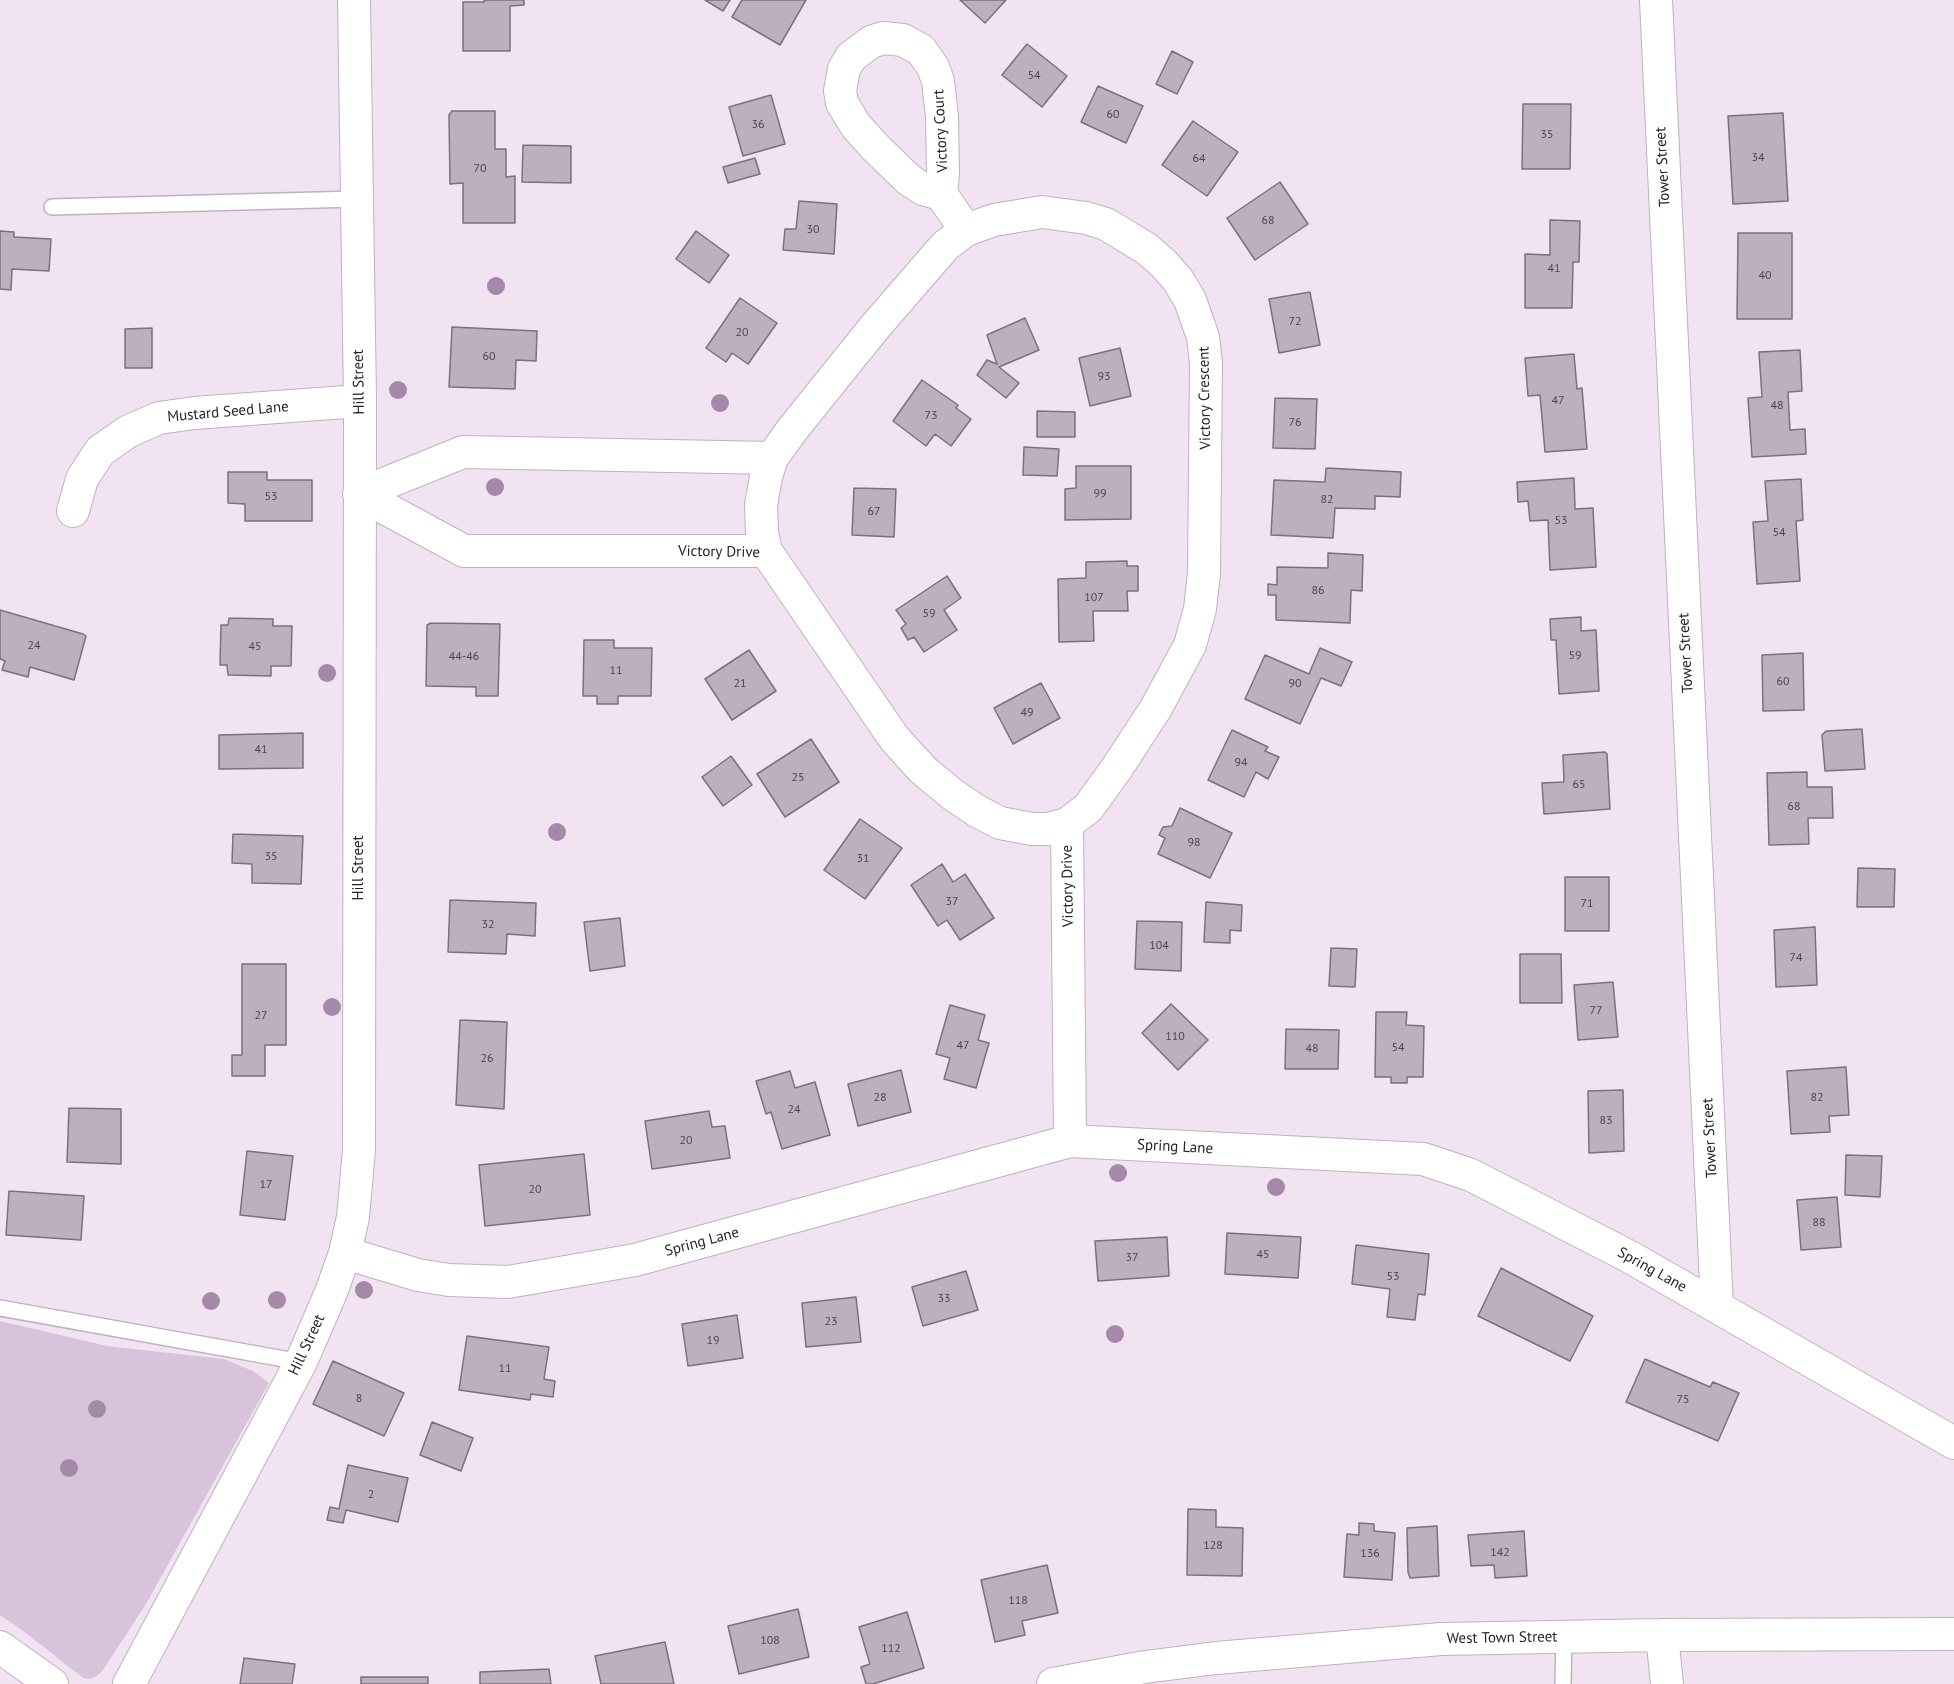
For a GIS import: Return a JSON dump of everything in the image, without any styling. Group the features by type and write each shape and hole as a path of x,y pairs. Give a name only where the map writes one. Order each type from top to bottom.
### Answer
{"street":[{"name":"Hill Street","path":"129,1684 301,1362 332,1290 345,1252 353,1217 359,1150 360,401 354,0"},
{"name":"Tower Street","path":"1656,0 1717,1306"},
{"name":"Victory Court","path":"941,194 943,183 942,117 938,81 933,67 921,50 903,40 883,38 871,42 851,57 844,69 840,91 842,103 856,126 909,180 923,189 941,194 966,230"},
{"name":"Victory Crescent","path":"766,551 762,533 761,505 772,458 874,328 945,246 966,230 994,220 1042,212 1086,218 1106,224 1147,249 1164,264 1178,280 1190,300 1203,337 1206,363 1204,573 1200,609 1192,636 1175,675 1118,768 1088,808 1067,825"},
{"name":"Mustard Seed Lane","path":"74,511 82,479 100,452 129,431 159,418 194,413 360,401"},
{"path":"359,494 463,452 772,458"},
{"name":"Victory Drive","path":"359,494 464,551 766,551 894,738 923,770 951,794 1000,823 1032,829 1048,829 1067,825 1070,1141"},
{"name":"Spring Lane","path":"345,1252 418,1275 449,1280 508,1282 635,1260 1070,1141 1423,1159 1471,1175 1630,1257 1954,1443"},
{"name":"West Town Street","path":"1053,1684 1145,1667 1216,1658 1442,1639 1662,1635 1954,1634"},
{"path":"1662,1635 1667,1684"},
{"path":"0,1647 52,1684"}],"lane":[{"path":"52,207 356,199"},
{"path":"0,1308 301,1362"},
{"path":"1563,1684 1564,1637"}],"shaded area":[{"path":"0,1321 107,1346 224,1359 253,1371 269,1383 146,1604 103,1670 90,1679 83,1678 0,1615"}],"building":[{"path":"484,0 524,0 524,5 510,6 510,51 463,51 463,2 484,2"},
{"path":"705,0 730,0 723,11"},
{"path":"742,0 806,0 780,45 732,17"},
{"path":"960,0 1006,0 985,23"},
{"path":"1027,44 1067,76 1042,107 1002,75"},
{"path":"1172,51 1193,62 1177,94 1156,84"},
{"path":"1098,86 1143,106 1126,143 1081,122"},
{"path":"771,95 785,144 743,156 729,107"},
{"path":"1523,104 1571,104 1570,169 1522,169"},
{"path":"452,111 495,111 495,149 506,149 506,177 515,176 515,223 463,223 463,183 450,184 449,115"},
{"path":"1783,113 1788,201 1733,204 1728,116"},
{"path":"1193,121 1238,152 1207,196 1162,165"},
{"path":"523,145 571,146 571,183 522,182"},
{"path":"755,158 760,174 728,183 723,167"},
{"path":"1280,182 1308,224 1255,260 1227,218"},
{"path":"799,201 837,204 834,254 783,250 785,229 796,229"},
{"path":"1550,220 1580,221 1579,262 1573,262 1572,308 1525,308 1525,254 1550,255"},
{"path":"0,231 14,232 14,237 51,239 49,271 12,269 11,290 0,289"},
{"path":"696,231 729,255 709,283 676,259"},
{"path":"1738,233 1792,233 1792,319 1737,319"},
{"path":"1310,292 1320,345 1279,353 1269,299"},
{"path":"740,298 777,323 748,364 732,353 726,362 706,348"},
{"path":"1025,318 1039,350 999,367 1019,383 1006,398 977,375 987,360 997,364 987,335"},
{"path":"452,327 537,331 536,361 516,360 515,389 449,387"},
{"path":"152,328 152,368 125,368 125,329"},
{"path":"1120,348 1131,396 1090,406 1079,358"},
{"path":"1800,350 1802,391 1788,392 1790,430 1805,429 1806,454 1752,457 1748,398 1762,397 1759,352"},
{"path":"1574,354 1577,389 1582,388 1587,449 1545,452 1540,395 1528,396 1525,358"},
{"path":"922,380 958,405 956,408 971,419 951,446 935,434 926,446 893,421"},
{"path":"1275,398 1317,399 1315,449 1273,448"},
{"path":"1037,411 1075,412 1075,437 1037,437"},
{"path":"1024,447 1059,449 1057,476 1023,475"},
{"path":"1076,466 1131,466 1131,519 1065,520 1065,489 1076,488"},
{"path":"1326,468 1401,472 1400,497 1375,496 1375,509 1335,508 1333,538 1271,535 1274,480 1325,482"},
{"path":"228,472 267,472 267,480 312,480 312,521 245,521 245,504 228,503"},
{"path":"1574,478 1575,509 1593,508 1596,567 1550,570 1548,520 1530,521 1528,501 1518,502 1517,482"},
{"path":"1801,479 1803,520 1796,521 1800,581 1757,584 1753,522 1768,521 1765,481"},
{"path":"854,488 896,489 894,537 852,535"},
{"path":"1328,553 1363,555 1362,591 1351,590 1350,623 1276,620 1276,595 1268,595 1268,584 1277,585 1277,567 1328,568"},
{"path":"1127,561 1127,566 1138,566 1138,591 1127,591 1128,611 1093,611 1094,641 1059,642 1058,579 1086,578 1086,562"},
{"path":"947,576 961,598 944,610 957,630 924,652 914,637 908,640 901,628 906,624 896,610"},
{"path":"0,610 86,636 74,680 30,667 28,677 2,670 5,661 0,659"},
{"path":"1581,617 1581,631 1596,630 1599,691 1559,694 1556,640 1551,640 1550,619"},
{"path":"229,618 273,619 273,626 292,626 291,666 271,666 271,676 228,675 227,665 220,665 221,625 228,625"},
{"path":"431,623 500,624 498,696 476,696 476,687 426,686 427,625"},
{"path":"584,640 614,640 614,648 652,648 651,696 618,696 618,704 597,704 597,696 583,696"},
{"path":"1320,648 1352,662 1341,686 1321,678 1300,724 1245,699 1265,655 1309,674"},
{"path":"749,650 776,691 732,720 705,679"},
{"path":"1803,653 1804,710 1763,711 1762,655"},
{"path":"1041,683 1060,718 1013,744 994,708"},
{"path":"1862,729 1865,769 1825,771 1822,735 1826,731"},
{"path":"1232,730 1268,747 1265,751 1279,757 1268,779 1256,772 1244,797 1208,780"},
{"path":"303,733 303,768 219,769 219,735"},
{"path":"811,739 839,782 785,817 757,774"},
{"path":"1605,752 1607,754 1610,809 1544,814 1542,783 1564,782 1563,755"},
{"path":"731,756 752,785 723,806 702,777"},
{"path":"1807,772 1807,787 1832,787 1833,818 1808,818 1809,844 1769,845 1767,773"},
{"path":"1180,808 1232,833 1210,878 1158,854 1165,838 1159,835 1163,827 1172,826"},
{"path":"860,819 902,848 865,899 824,870"},
{"path":"233,834 303,836 301,884 252,883 252,864 232,863"},
{"path":"942,864 953,882 965,874 994,918 960,940 947,920 938,926 911,885"},
{"path":"1858,868 1895,869 1894,907 1857,907"},
{"path":"1565,877 1609,877 1609,931 1565,931"},
{"path":"450,900 536,903 535,936 507,934 506,954 448,952"},
{"path":"1206,902 1242,905 1241,931 1230,930 1230,943 1204,942"},
{"path":"620,918 625,966 590,971 584,922"},
{"path":"1137,921 1182,922 1181,971 1135,969"},
{"path":"1815,927 1817,985 1776,987 1774,930"},
{"path":"1331,948 1357,949 1355,987 1329,986"},
{"path":"1520,954 1561,954 1562,1003 1520,1003"},
{"path":"242,964 286,964 286,1045 265,1045 265,1076 232,1076 232,1055 242,1055"},
{"path":"1613,982 1618,1037 1578,1040 1574,985"},
{"path":"1171,1004 1208,1040 1178,1070 1142,1033"},
{"path":"950,1005 985,1015 978,1040 989,1043 976,1088 944,1079 950,1058 936,1054"},
{"path":"1376,1012 1407,1012 1406,1025 1424,1026 1423,1077 1407,1077 1407,1083 1391,1083 1391,1077 1375,1077"},
{"path":"460,1020 507,1022 504,1109 456,1105"},
{"path":"1286,1029 1339,1030 1338,1069 1285,1069"},
{"path":"1846,1067 1849,1115 1829,1116 1830,1132 1791,1134 1787,1071"},
{"path":"901,1070 911,1112 858,1126 848,1084"},
{"path":"790,1071 795,1088 815,1082 830,1135 782,1149 771,1112 766,1114 756,1081"},
{"path":"1623,1090 1624,1151 1589,1153 1588,1091"},
{"path":"69,1108 121,1109 121,1164 67,1162"},
{"path":"709,1111 712,1127 725,1126 730,1158 652,1169 645,1121"},
{"path":"247,1151 293,1156 285,1220 240,1215"},
{"path":"584,1154 590,1215 485,1226 479,1165"},
{"path":"1846,1155 1882,1156 1880,1197 1845,1195"},
{"path":"9,1191 84,1196 81,1240 6,1235"},
{"path":"1837,1197 1841,1247 1801,1250 1797,1200"},
{"path":"1227,1233 1301,1237 1298,1278 1225,1274"},
{"path":"1167,1237 1169,1276 1098,1281 1095,1241"},
{"path":"1356,1245 1429,1254 1425,1295 1418,1294 1415,1320 1387,1317 1390,1289 1352,1284"},
{"path":"1501,1268 1593,1316 1570,1361 1478,1316"},
{"path":"966,1271 978,1310 923,1326 912,1287"},
{"path":"856,1297 861,1342 806,1347 802,1303"},
{"path":"737,1315 743,1358 688,1366 682,1324"},
{"path":"467,1336 549,1347 544,1379 555,1381 553,1397 531,1394 530,1400 459,1390"},
{"path":"1645,1359 1710,1387 1713,1382 1739,1393 1718,1441 1626,1402"},
{"path":"333,1361 404,1393 384,1436 313,1404"},
{"path":"432,1422 473,1438 461,1471 420,1455"},
{"path":"348,1465 408,1478 398,1522 346,1510 343,1523 327,1520 330,1507 339,1509"},
{"path":"1188,1509 1216,1510 1216,1527 1243,1528 1242,1576 1187,1575"},
{"path":"1359,1523 1374,1524 1374,1531 1395,1533 1392,1580 1344,1577 1347,1534 1359,1535"},
{"path":"1437,1526 1439,1576 1410,1578 1407,1528"},
{"path":"1524,1531 1527,1576 1495,1578 1494,1565 1471,1566 1468,1535"},
{"path":"1047,1565 1058,1613 1022,1621 1025,1635 995,1642 981,1580"},
{"path":"798,1609 809,1657 739,1674 728,1626"},
{"path":"907,1612 924,1668 873,1684 866,1684 861,1667 870,1664 859,1627"},
{"path":"665,1642 674,1684 601,1684 595,1656"},
{"path":"244,1658 295,1664 292,1684 240,1684"},
{"path":"549,1669 551,1684 480,1684 480,1672"},
{"path":"361,1677 428,1677 428,1684 361,1684"}]}
